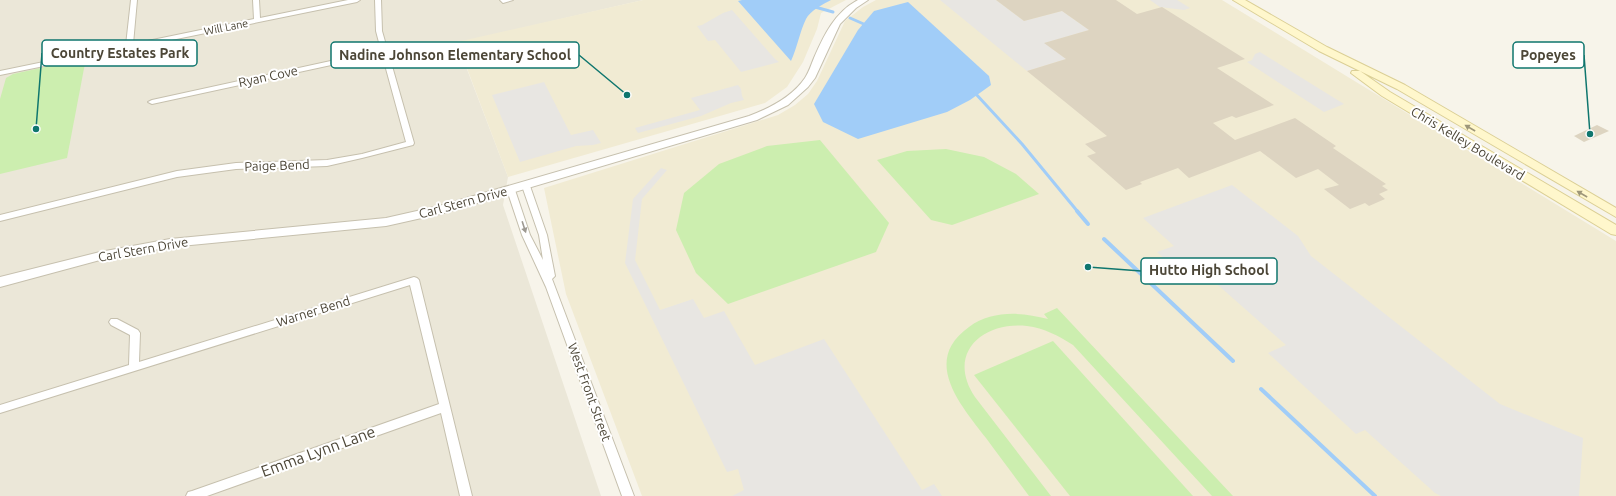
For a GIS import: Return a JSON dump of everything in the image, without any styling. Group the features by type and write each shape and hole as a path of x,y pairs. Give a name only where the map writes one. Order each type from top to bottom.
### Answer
{"main road":[{"name":"Chris Kelley Boulevard","path":"1238,0 1322,49 1401,87 1616,213"},
{"name":"Chris Kelley Boulevard","path":"1322,49 1386,94 1616,231"}],"street":[{"path":"129,46 134,0"},
{"path":"256,0 258,20"},
{"name":"Will Lane","path":"0,73 357,0"},
{"name":"Paige Bend","path":"0,218 177,174 236,166 327,163 362,156 410,143 379,32 378,0"},
{"name":"Carl Stern Drive","path":"0,282 100,256 170,243 334,229 386,222 440,210 526,186 753,118 780,107 798,93 810,78 839,17 852,6 864,0"},
{"name":"Ryan Cove","path":"152,102 384,51"},
{"name":"West Front Street","path":"526,186 543,235 552,288"},
{"name":"West Front Street","path":"511,190 526,235 552,288 628,496"},
{"name":"Warner Bend","path":"0,409 414,280 466,496"},
{"path":"114,322 135,333 134,367"},
{"name":"Emma Lynn Lane","path":"192,496 444,407"}],"shaded area":[{"path":"0,0 643,0 457,43 508,177 503,205 601,496 0,496"},
{"path":"643,0 846,0 821,13 817,29 803,62 787,87 765,103 508,177 457,42"},
{"path":"876,0 1222,0 1616,241 1616,496 642,496 566,294 544,188 778,115 795,105 808,94 817,81 845,21 863,7"},
{"path":"940,0 996,0 1024,21 1062,11 1089,30 1045,43 1066,59 1027,71"},
{"path":"1150,0 1177,0 1190,8 1184,10 1160,7"},
{"path":"732,10 779,62 741,72 715,40 708,41 697,26"},
{"path":"1260,52 1344,104 1324,112 1247,62 1252,60 1255,54"},
{"path":"544,82 571,135 593,130 601,143 576,146 520,162 492,95"},
{"path":"738,85 741,89 744,100 731,103 701,116 638,133 635,128 700,110 691,98"},
{"path":"661,168 667,170 642,199 635,260 660,310 693,299 704,318 724,311 755,365 824,339 922,490 934,484 942,496 732,496 744,490 738,469 727,472 625,263 633,199"},
{"path":"1232,185 1298,236 1311,256 1500,404 1583,438 1579,496 1441,496 1435,493 1365,430 1356,434 1268,353 1286,345 1201,270 1184,277 1157,252 1174,246 1143,218"}],"green space":[{"path":"86,58 67,158 0,174 0,99 6,78 13,74"},
{"path":"820,140 889,223 876,252 728,304 696,273 676,230 684,193 719,164 767,146"},
{"path":"946,149 984,157 1016,174 1039,194 952,225 931,220 877,160 907,151"},
{"path":"1057,308 1233,496 1212,496 1073,345 1057,336 1039,329 1027,326 1011,326 996,329 983,335 973,344 967,354 965,367 967,381 975,397 1051,496 1029,496 966,412 957,397 950,383 947,368 948,354 955,340 978,321 997,315 1007,314 1028,315 1048,319 1044,314"},
{"path":"1053,341 1193,496 1070,496 974,375"}],"water":[{"path":"831,0 810,13 806,19 791,61 738,1"},
{"path":"908,2 989,76 991,85 970,100 947,112 858,139 823,122 814,104 858,30 874,11"}],"building":[{"path":"996,0 1116,0 1137,14 1162,7 1245,59 1217,68 1274,105 1236,118 1232,116 1213,123 1235,140 1295,118 1336,146 1333,148 1386,184 1382,186 1388,190 1379,194 1385,199 1369,206 1365,203 1350,209 1324,189 1339,185 1318,169 1296,178 1260,151 1189,178 1178,168 1140,182 1142,184 1126,190 1087,156 1096,153 1085,144 1107,136 1027,71 1066,59 1044,43 1089,30 1062,11 1024,21"},
{"path":"1597,125 1609,131 1584,142 1574,136"}],"waterway":[{"path":"815,7 833,12"},
{"path":"850,18 866,25"},
{"path":"975,93 1022,144 1078,212"},
{"path":"1077,211 1088,224"},
{"path":"1104,239 1233,361"},
{"path":"1261,389 1375,496"}],"place":[{"name":"Nadine Johnson Elementary School","path":"627,95"},
{"name":"Country Estates Park","path":"36,129"},
{"name":"Popeyes","path":"1590,134"},
{"name":"Hutto High School","path":"1088,267"}]}
